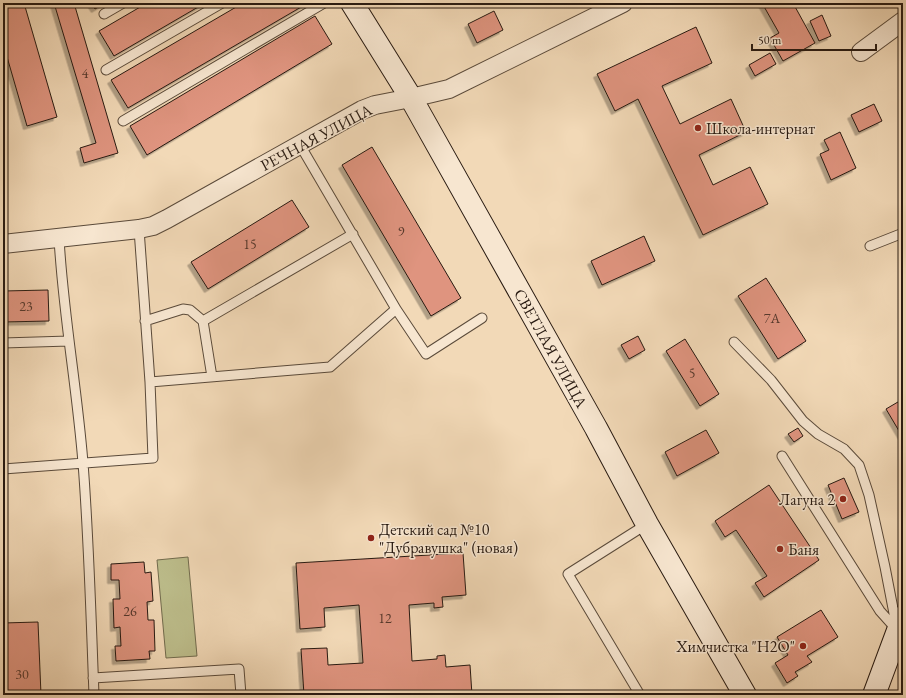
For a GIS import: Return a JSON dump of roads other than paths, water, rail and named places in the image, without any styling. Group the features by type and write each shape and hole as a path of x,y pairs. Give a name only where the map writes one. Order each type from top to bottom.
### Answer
{"street":[{"name":"СВЕТЛАЯ УЛИЦА","path":"352,3 411,98 596,428 647,524 745,695"},
{"name":"РЕЧНАЯ УЛИЦА","path":"3,244 139,229 152,226 362,110 375,105 449,89 466,82 623,3"},
{"path":"861,52 903,21"},
{"path":"874,695 900,624"}],"lane":[{"path":"104,14 123,3"},
{"path":"106,70 222,3"},
{"path":"123,120 324,3"},
{"path":"300,145 396,309 426,354 482,318"},
{"path":"3,469 153,458 150,382 139,229"},
{"path":"870,246 903,233"},
{"path":"203,321 353,234"},
{"path":"59,238 61,278 73,367 92,536 94,695"},
{"path":"145,321 183,309 190,310 203,321 212,377"},
{"path":"150,382 330,367 396,309"},
{"path":"3,343 69,341"},
{"path":"734,342 771,380 803,421 818,434 844,449 859,465 872,509 900,624"},
{"path":"782,456 880,611 900,624"},
{"path":"640,695 568,574 647,524"},
{"path":"93,678 239,669 241,695"}],"place":[{"name":"Школа-интернат","path":"698,128"},
{"name":"Лагуна 2","path":"843,499"},
{"name":"Детский сад №10 \"Дубравушка\" (новая)","path":"371,538"},
{"name":"Баня","path":"780,549"},
{"name":"Химчистка \"H2O\"","path":"803,646"}]}
